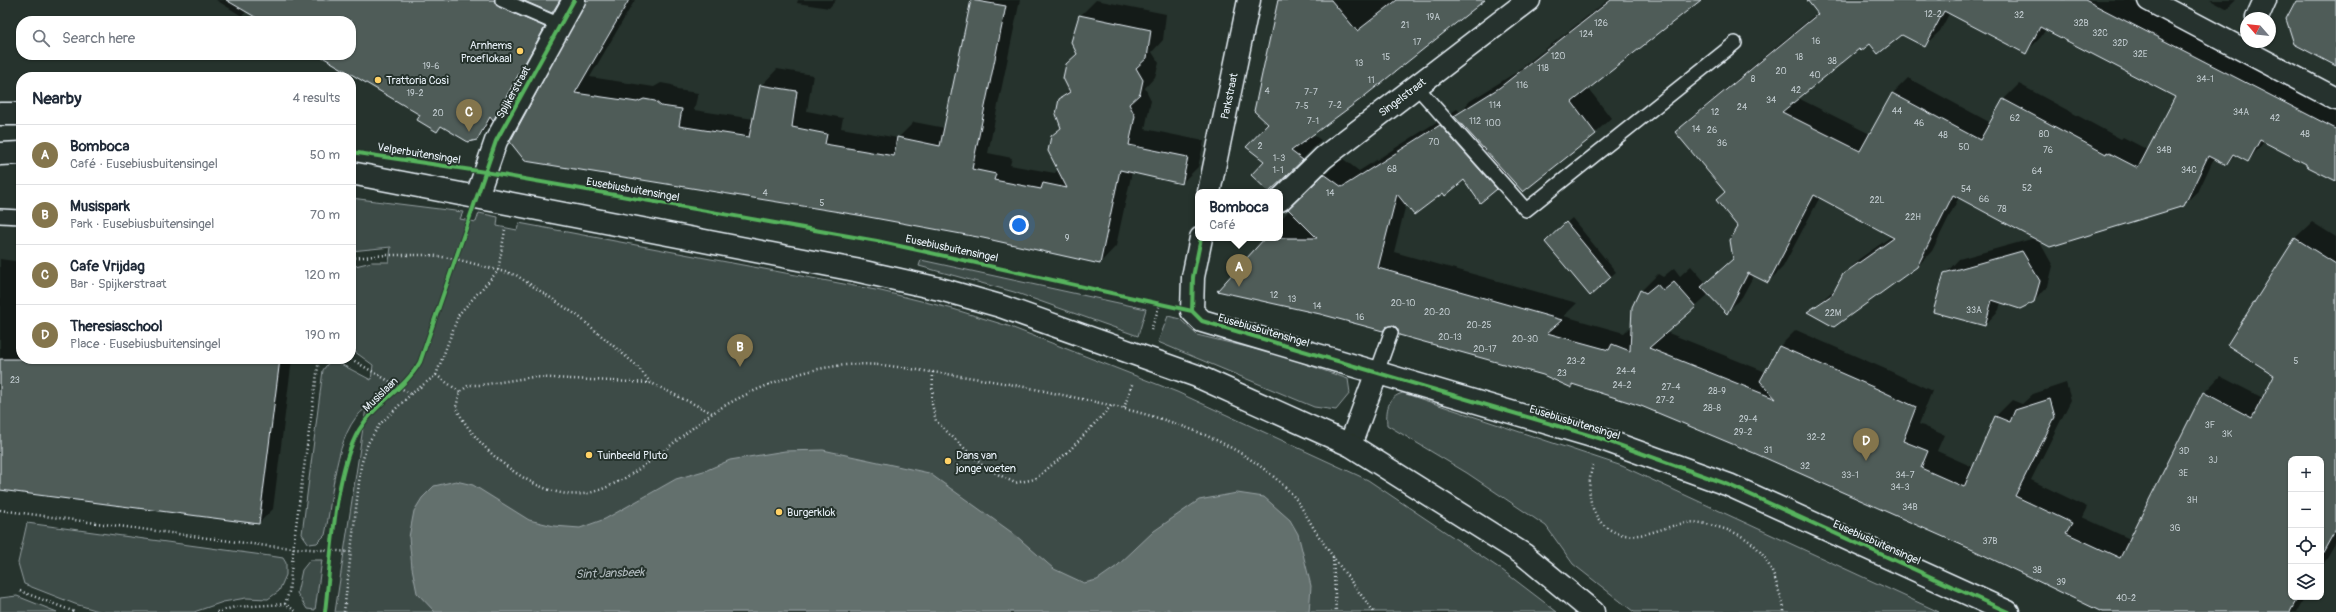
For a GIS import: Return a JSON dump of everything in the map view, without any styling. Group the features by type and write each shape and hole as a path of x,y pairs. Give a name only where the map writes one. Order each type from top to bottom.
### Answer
{"street":[{"name":"Spijkerstraat","path":"477,196 496,141 574,0"},
{"name":"Parkstraat","path":"1211,189 1249,0"},
{"name":"Singelstraat","path":"1283,197 1323,158 1529,0"},
{"path":"2149,0 2240,44"},
{"path":"2260,12 2266,0"},
{"path":"2248,48 2336,99"},
{"path":"0,114 16,114"},
{"path":"0,154 16,153"},
{"path":"356,174 509,202 855,270 940,289 992,304 1198,376 1350,445 1523,554 1593,612"},
{"path":"1192,311 1193,277 1199,241"},
{"name":"Eusebiusbuitensingel","path":"1192,311 1202,321 1602,439 1729,485 2008,612"},
{"path":"1350,445 1377,372"}],"lane":[{"path":"502,0 560,25"},
{"path":"1416,86 1526,210 1736,43"},
{"path":"0,216 16,217"},
{"path":"1377,372 1391,333"}],"path":[{"path":"460,392 436,375 459,314 498,271 509,202"},
{"path":"453,266 458,252"},
{"path":"356,258 387,255 430,255 456,259 516,275 554,299 636,365 651,383"},
{"path":"1152,302 1192,311"},
{"path":"356,362 411,394"},
{"path":"285,604 289,592 318,364"},
{"path":"712,413 651,383 533,377 488,384 469,385 460,392 456,407 463,423 474,436 518,475 561,495 584,494 605,487 646,465 712,413 755,390 818,368 877,364 976,377 1112,405 1179,424 1225,444 1288,489 1332,557 1374,612"},
{"path":"933,372 932,404 936,421 984,467 1015,483 1035,479 1068,452 1112,405"},
{"path":"1602,439 1589,478 1588,490 1590,502 1600,521 1612,530 1626,535 1648,533 1685,523 1703,523 1737,532 1760,549 1769,564 1784,612"},
{"path":"0,510 294,549 351,552"},
{"path":"331,558 333,543"},
{"path":"1332,557 1336,612"},
{"path":"20,591 75,612"},
{"path":"217,612 235,607 285,604 297,612"}],"shaded area":[{"path":"356,199 463,212 460,219 476,222 479,213 498,217 497,226 517,230 519,223 881,291 953,309 1008,326 1177,392 1368,480 1502,570 1557,612 335,612 366,408 355,418 347,432 341,449 336,467 325,535 317,543 309,544 302,534 323,370 328,364 341,364 371,380 373,365 356,353 356,266 372,262 389,262 391,247 356,250"},
{"path":"921,260 1146,309 1138,336 1014,292 919,266"},
{"path":"1168,316 1180,319 1197,335 1280,355 1348,379 1350,393 1336,410 1314,407 1158,342"},
{"path":"1403,393 1622,466 1939,612 1634,612 1573,564 1546,526 1467,473 1387,425 1387,410 1391,401"},
{"path":"27,523 283,558 286,563 286,575 279,591 268,599 246,598 223,602 194,612 102,612 75,604 24,584 18,563"},
{"path":"310,560 322,560 315,610 307,609 297,593 302,570"},
{"path":"17,596 57,612 0,612 0,598"}],"water":[{"name":"Sint Jansbeek","path":"823,450 929,473 1014,534 1054,569 1084,583 1097,580 1117,566 1154,531 1199,500 1237,493 1264,497 1290,520 1298,534 1311,586 1309,612 1173,612 1168,609 1163,612 435,612 417,593 412,568 409,537 414,511 422,498 434,486 456,481 473,485 529,520 554,526 580,528 605,519 676,479 707,470 730,460 785,451"}],"building":[{"path":"226,0 494,0 499,7 545,27 493,121 490,117 477,140 468,142 441,126 437,132 417,120 420,115 356,77 356,72 348,72 327,60 356,60 356,16 253,16"},
{"path":"522,0 560,0 552,13"},
{"path":"586,0 629,0 575,93 637,102 644,99 655,101 661,106 682,109 679,126 749,137 760,85 797,91 792,127 827,134 825,144 894,156 897,137 940,146 971,0 1006,6 972,169 996,174 994,180 1041,189 1043,183 1067,188 1048,151 1051,136 1061,128 1056,114 1059,99 1070,92 1063,78 1066,64 1077,54 1071,42 1079,15 1151,30 1147,58 1136,68 1143,80 1140,94 1129,104 1135,116 1129,145 1188,157 1182,184 1120,170 1100,264 983,238 858,215 525,161 510,142"},
{"path":"1278,0 1331,0 1357,31 1397,0 1485,0 1361,99 1291,151 1303,160 1272,189 1266,189 1251,175 1264,161 1246,147 1268,124 1254,111"},
{"path":"1611,0 1701,0 1572,102 1596,134 1523,192 1454,116 1499,88"},
{"path":"1807,0 2085,0 2336,129 2336,181 2260,140 2248,162 2233,154 2226,165 2208,156 2184,206 2050,247 1953,195 1917,267 1834,327 1807,312 1832,295 1843,274 1894,238 1814,195 1768,283 1748,273 1727,314 1701,287 1733,259 1730,240 1738,227 1716,200 1725,192 1675,132 1818,14","holes":["1944,11 2026,54 2040,27 2175,97 2138,168 2107,152 2106,154 2003,99 1980,140 1892,93 1860,151 1782,112 1859,49 1861,51 1870,44 1878,54 1902,35 1925,47"]},
{"path":"2296,0 2336,0 2336,66 2294,44 2286,19"},
{"path":"1440,125 1497,189 1480,203 1464,180 1445,196 1443,193 1414,215 1397,194 1378,268 1562,320 1547,333 1609,350 1612,344 1630,351 1632,307 1640,290 1646,293 1657,284 1663,291 1674,282 1696,307 1649,348 1776,399 1760,381 1779,346 1873,387 1916,407 1903,441 1928,451 1921,468 1964,487 1995,416 2010,422 2015,410 2050,399 2055,417 2015,496 2072,523 2066,533 2120,558 2203,392 2252,418 2274,375 2227,345 2295,238 2336,264 2336,529 2324,551 2324,456 2288,456 2288,600 2296,600 2290,612 2102,612 1973,550 1754,453 1641,406 1572,384 1572,388 1543,375 1399,335 1397,328 1393,325 1386,327 1383,331 1320,314 1217,291 1262,241 1283,241 1283,238 1317,238 1288,209 1324,174 1342,187"},
{"path":"1566,222 1611,277 1590,296 1545,242"},
{"path":"2022,251 2040,281 2034,302 2020,309 1992,300 1985,326 1933,312 1944,273"},
{"path":"0,359 16,359 16,364 279,364 259,524 0,490"}],"cycle path":[{"name":"Musislaan","path":"325,612 335,518 344,469 351,448 359,430 366,420 414,372 420,362 496,141 574,0"},
{"name":"Velperbuitensingel","path":"356,153 485,172 877,241 1192,311 1202,321 1602,439 1729,485 2008,612"},
{"path":"1192,311 1193,277 1200,241"}],"place":[{"name":"Arnhems Proeflokaal","path":"520,51"},
{"name":"Trattoria Così","path":"378,80"},
{"name":"Cafe Vrijdag","path":"469,132"},
{"name":"Bomboca","path":"1239,287"},
{"name":"Musispark","path":"740,367"},
{"name":"Tuinbeeld Pluto","path":"589,455"},
{"name":"Dans van jonge voeten","path":"948,461"},
{"name":"Theresiaschool","path":"1866,461"},
{"name":"Burgerklok","path":"779,512"}]}
